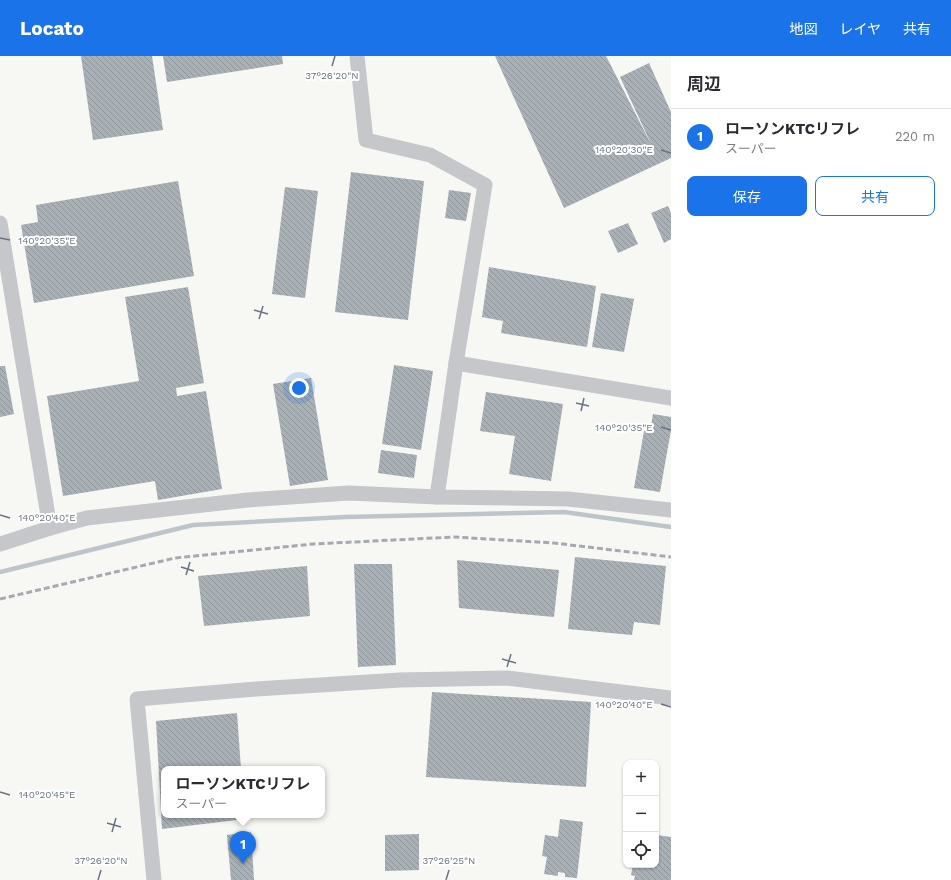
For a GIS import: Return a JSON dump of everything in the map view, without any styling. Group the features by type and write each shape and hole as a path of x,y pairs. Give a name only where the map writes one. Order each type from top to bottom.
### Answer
{"street":[{"path":"357,56 366,140 430,155 485,185 456,363 437,497"},
{"path":"0,223 50,528"},
{"path":"456,363 671,398"},
{"path":"0,544 87,518 248,500 349,493 437,497 568,499 671,510"},
{"path":"154,880 138,699 256,689 400,680 507,678 671,698"}],"building":[{"path":"81,56 152,56 163,130 93,140"},
{"path":"163,56 282,56 283,64 167,82"},
{"path":"495,56 606,56 653,148 620,77 649,63 671,112 671,158 564,208"},
{"path":"351,172 424,181 408,320 335,312"},
{"path":"178,181 194,276 34,303 21,225 38,222 36,205"},
{"path":"285,187 318,191 305,298 272,294"},
{"path":"449,190 471,193 466,221 445,218"},
{"path":"668,206 671,213 671,239 664,243 651,213"},
{"path":"628,223 638,244 618,253 608,231"},
{"path":"489,267 596,286 587,347 501,333 503,321 482,317"},
{"path":"188,287 204,383 176,388 177,396 206,391 222,489 158,500 155,481 63,496 47,396 139,381 125,297"},
{"path":"601,293 634,299 624,352 592,347"},
{"path":"394,365 433,371 421,450 382,444"},
{"path":"0,366 5,366 14,414 0,417"},
{"path":"311,378 328,480 290,486 273,384"},
{"path":"486,392 563,404 551,481 509,474 515,436 480,431"},
{"path":"653,414 671,417 671,430 660,492 634,488 644,431 650,431"},
{"path":"381,450 417,455 414,478 378,473"},
{"path":"575,557 666,566 660,625 634,622 632,635 568,629"},
{"path":"457,560 559,570 554,617 459,608"},
{"path":"354,564 392,564 396,665 358,667"},
{"path":"307,566 310,616 204,626 198,576"},
{"path":"432,692 591,702 586,787 426,777"},
{"path":"237,713 241,766 161,766 161,811 156,721"},
{"path":"161,818 245,818 245,819 162,829"},
{"path":"560,819 583,822 577,878 565,877 565,873 558,872 558,876 544,874 547,857 542,856 545,835 558,837"},
{"path":"251,832 254,880 231,880 227,835"},
{"path":"419,834 419,870 385,871 385,835"},
{"path":"659,835 671,837 671,880 634,880 635,876 631,875 632,868 659,868"}],"waterway":[{"path":"0,572 193,525 345,517 564,512 671,527"}],"railway":[{"path":"0,599 175,558 313,544 454,537 554,543 671,557"}],"place":[{"name":"ローソンKTCリフレ","path":"243,864"}]}
